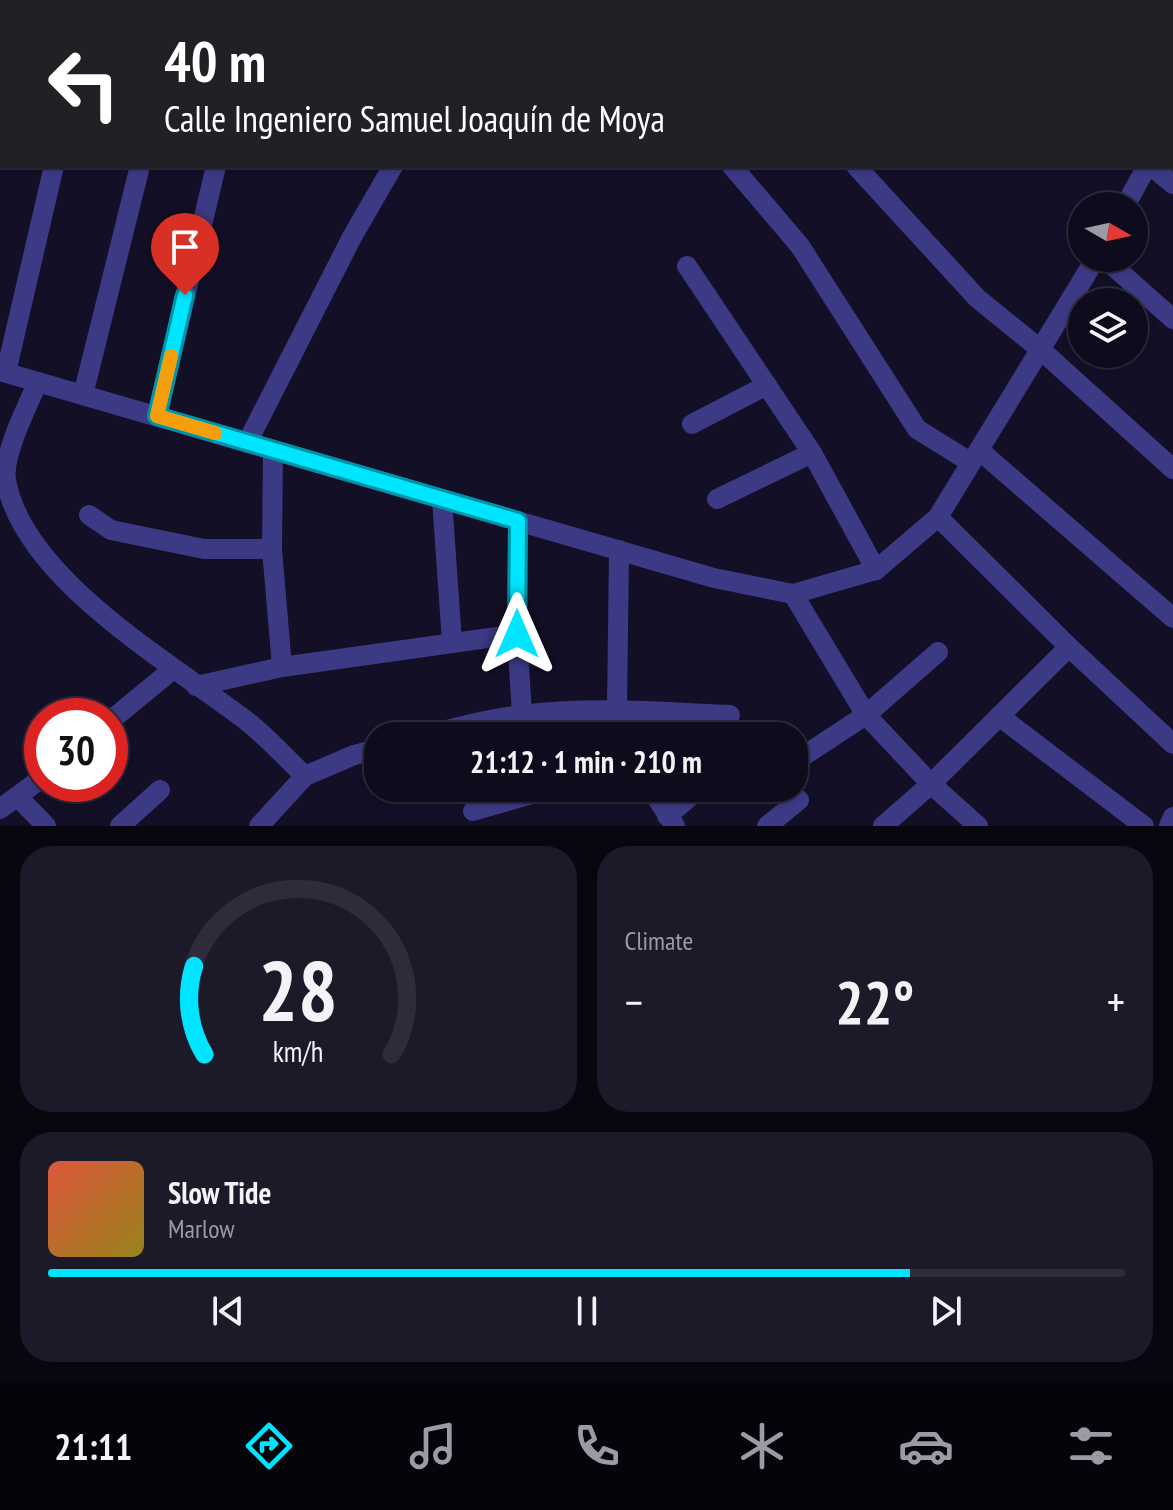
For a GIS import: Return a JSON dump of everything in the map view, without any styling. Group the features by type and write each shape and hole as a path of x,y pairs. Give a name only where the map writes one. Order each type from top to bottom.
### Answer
{"street":[{"path":"54,168 3,372 714,578 793,594 876,570 938,517 1088,272"},
{"path":"83,395 140,168"},
{"path":"157,416 216,168"},
{"path":"247,443 352,237 392,168"},
{"path":"734,168 800,246 917,429 975,456 1173,618"},
{"path":"858,168 977,298 1041,350 1173,469"},
{"path":"1133,192 1148,168"},
{"path":"1152,168 1173,184"},
{"path":"687,266 812,453 876,570"},
{"path":"1120,272 1173,319"},
{"path":"38,382 17,429 5,477 18,515 57,573 172,670 249,723 305,776"},
{"path":"692,424 767,385"},
{"path":"273,450 272,549 282,667"},
{"path":"717,499 812,453"},
{"path":"442,499 452,642"},
{"path":"89,515 111,530 204,549 272,549"},
{"path":"938,517 1069,647 1173,744"},
{"path":"518,521 517,634 522,714"},
{"path":"619,550 617,711 621,722"},
{"path":"793,594 866,715 931,784 978,826"},
{"path":"196,686 282,667 517,634"},
{"path":"883,826 931,784 1069,647"},
{"path":"808,753 866,715 938,652"},
{"path":"128,706 172,670"},
{"path":"479,722 522,714 617,711 730,715"},
{"path":"999,716 1144,826"},
{"path":"259,826 305,776 364,752"},
{"path":"120,826 160,790"},
{"path":"0,809 24,792"},
{"path":"18,797 46,826"},
{"path":"473,811 504,802"},
{"path":"659,802 671,821 688,802"},
{"path":"767,826 797,802"},
{"path":"1169,826 1173,817"}],"slow traffic":[{"path":"171,356 157,416 215,433"}],"route":[{"path":"185,295 157,416 518,521 517,634"}]}
